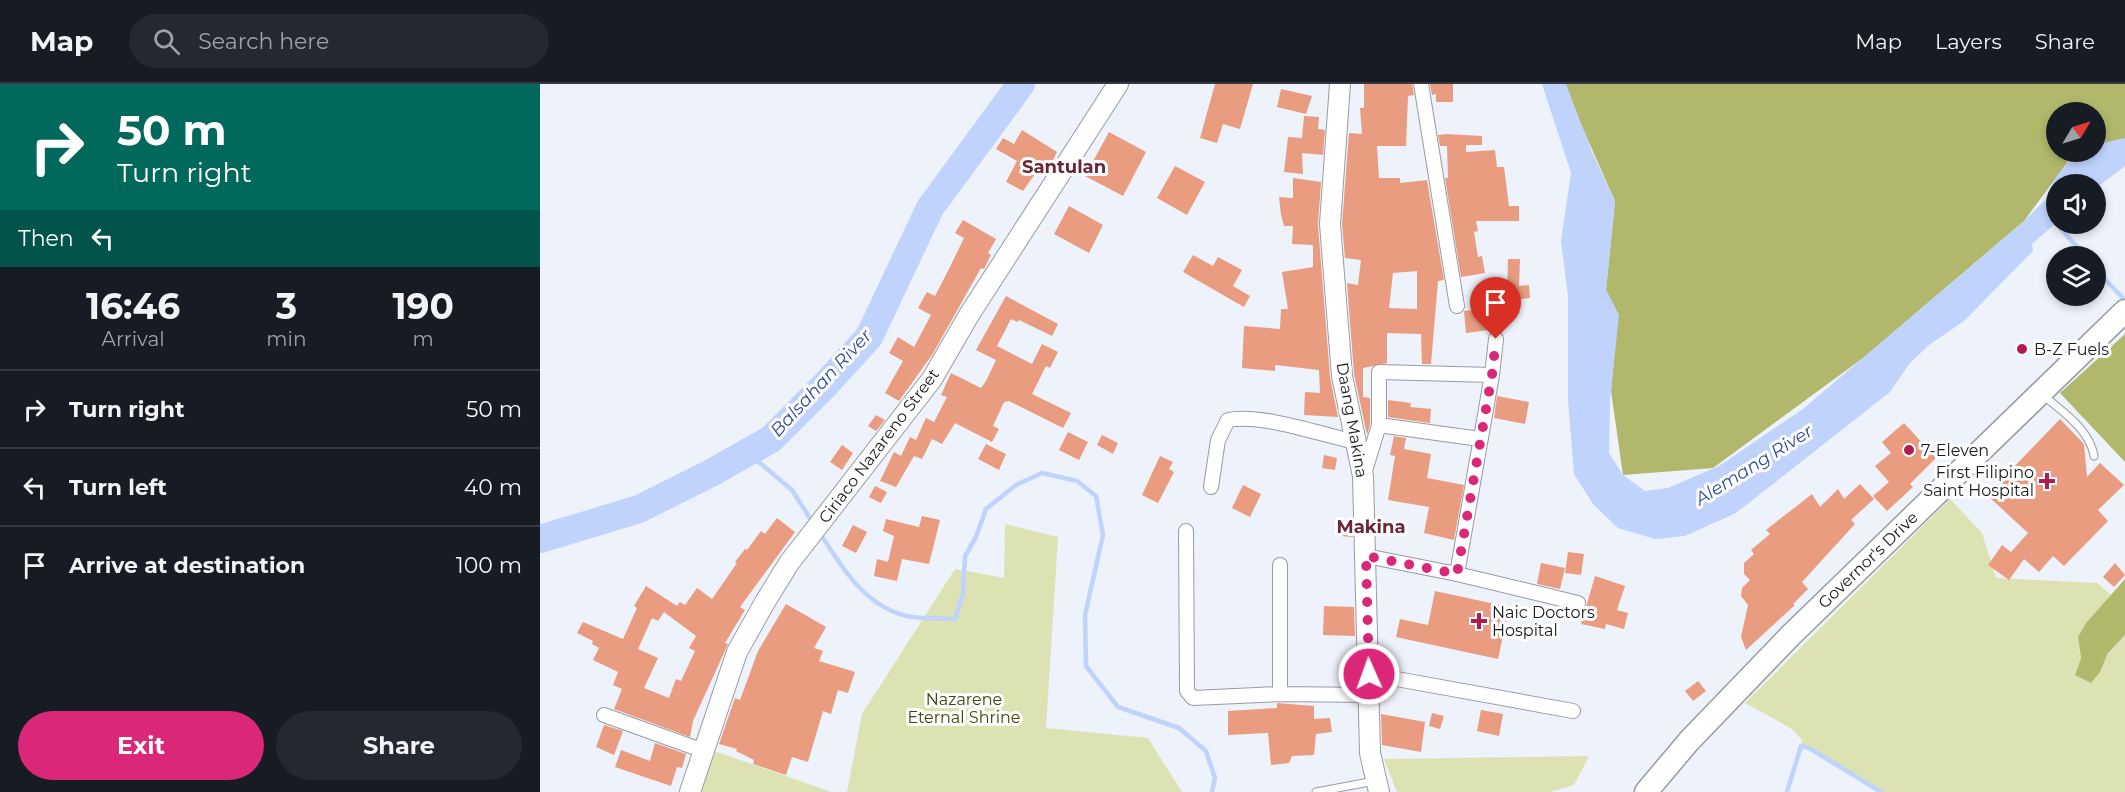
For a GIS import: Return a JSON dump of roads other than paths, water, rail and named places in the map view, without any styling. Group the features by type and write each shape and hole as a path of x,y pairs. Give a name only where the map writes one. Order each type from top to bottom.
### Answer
{"main road":[{"name":"Ciriaco Nazareno Street","path":"690,792 737,652 771,593 815,530 932,379 969,315 1118,84"},
{"name":"Daang Makina","path":"1340,84 1330,224 1342,376 1364,476 1370,753 1377,787"},
{"name":"Governor's Drive","path":"1646,792 1689,741 1791,635 2125,311"}],"street":[{"path":"1421,84 1457,306"},
{"path":"1457,574 1492,375 1496,339"},
{"path":"1364,476 1379,425 1379,372 1492,375"},
{"path":"1211,487 1218,440 1228,420 1245,419 1276,424 1356,442"},
{"path":"1379,425 1480,439"},
{"path":"1186,531 1187,691 1190,696 1193,698 1281,694 1370,695"},
{"path":"1366,556 1457,574 1578,603"},
{"path":"1280,565 1281,694"},
{"path":"1369,674 1573,711"},
{"path":"604,716 704,750"}],"lane":[{"path":"2040,393 2083,432 2092,444 2094,456"},
{"path":"1316,792 1377,787"}],"water":[{"name":"Alemang River","path":"1542,84 1566,84 1592,152 1615,201 1606,290 1619,315 1610,400 1609,453 1623,475 1645,491 1668,488 1719,466 1803,409 2024,221 2046,199 2046,232 2032,244 2033,251 1964,321 1929,345 1909,364 1890,392 1736,513 1685,536 1655,539 1618,528 1593,504 1574,474 1568,400 1568,296 1561,241 1571,173"},
{"path":"2125,138 2125,166 2106,180 2106,174 2059,174 2068,162 2106,162 2106,142"}],"waterway":[{"name":"Balsahan River","path":"540,539 639,509 711,473 771,439 869,337 930,208 1021,84"},
{"path":"2066,234 2076,246"},
{"path":"2106,280 2122,297"},
{"path":"747,452 792,490 813,523"},
{"path":"820,533 837,560 858,586 882,606 913,617 955,619 963,594 965,556 976,537 986,509 1016,485 1042,473 1077,481 1096,496 1103,535 1085,615 1086,666 1118,707 1179,728 1206,751 1215,778 1212,792"},
{"path":"1787,792 1801,746 1809,748 1881,792"}],"place":[{"name":"B-Z Fuels","path":"2022,349"},
{"name":"7-Eleven","path":"1909,450"},
{"name":"First Filipino Saint Hospital","path":"2047,481"},
{"name":"Naic Doctors Hospital","path":"1479,621"}],"district":[{"name":"Santulan","path":"1064,167"},
{"name":"Makina","path":"1371,527"}],"park label":[{"name":"Nazarene Eternal Shrine","path":"964,708"}]}
